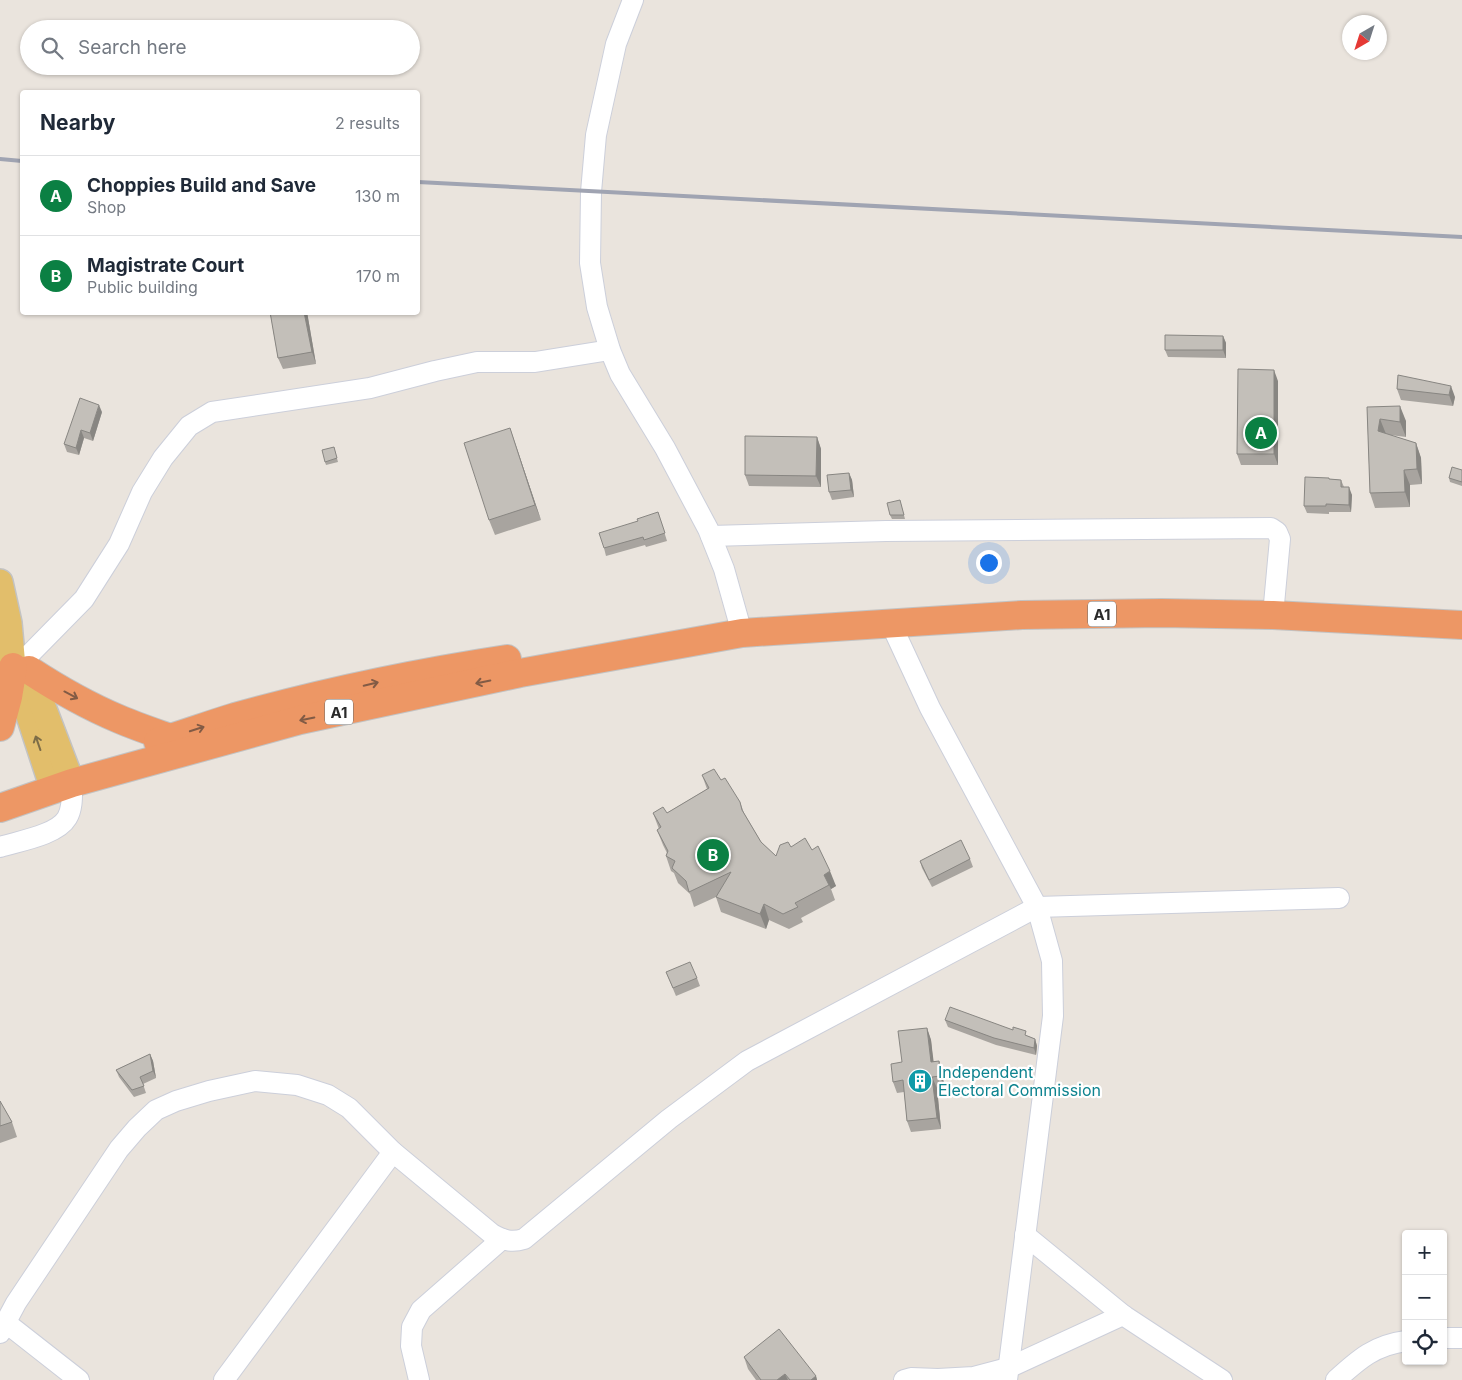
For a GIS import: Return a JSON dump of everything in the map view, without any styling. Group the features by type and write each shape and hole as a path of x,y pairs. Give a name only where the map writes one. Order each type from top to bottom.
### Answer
{"highway":[{"name":"A1","path":"0,792 61,779 300,720 520,674 612,658 685,642 742,633 1022,615 1162,613 1274,615 1462,624"},
{"name":"A1","path":"0,808 61,779 170,738 290,703 432,671 603,645 685,642"},
{"path":"0,727 8,698 23,666 102,712 170,738"}],"main road":[{"path":"0,582 9,623 61,779"}],"street":[{"path":"633,0 616,44 596,135 590,263 597,307 610,350 620,374 665,448 710,536 724,569 742,633"},
{"path":"23,666 84,598 119,544 142,492 163,458 189,426 212,412 370,388 477,362 535,362 610,350"},
{"path":"710,536 886,531 1271,528 1277,532 1280,538 1274,615"},
{"path":"891,624 930,708 1037,907 1052,961 1053,1016 1008,1374"},
{"path":"0,847 55,830 67,819 71,806 61,779"},
{"path":"79,1380 2,1328 16,1303 119,1149 156,1110 176,1101 209,1091 255,1081 297,1085 328,1095 349,1108 393,1152 492,1234 502,1240 514,1242 524,1239 669,1119 747,1061 1037,907 1339,898"},
{"path":"224,1380 393,1152"},
{"path":"1025,1235 1123,1315 1222,1380"},
{"path":"419,1380 411,1346 412,1327 421,1310 502,1240"},
{"path":"904,1380 911,1378 938,1379 1008,1374 1123,1315"},
{"path":"1447,1338 1462,1338"},
{"path":"1336,1380 1368,1352 1388,1343 1402,1341"}],"building":[{"path":"271,315 305,315 312,352 278,358"},
{"path":"1165,335 1223,336 1223,350 1165,350"},
{"path":"1238,369 1274,370 1274,454 1237,454"},
{"path":"1398,375 1451,386 1449,395 1397,389"},
{"path":"80,398 99,405 90,433 81,430 76,448 64,444"},
{"path":"1400,406 1400,422 1380,419 1378,431 1416,443 1417,469 1404,470 1405,492 1370,493 1367,407"},
{"path":"510,428 535,505 489,520 464,443"},
{"path":"745,436 817,437 816,476 745,475"},
{"path":"334,447 337,458 325,462 322,450"},
{"path":"1452,467 1462,470 1462,482 1449,478"},
{"path":"849,473 851,490 829,492 827,475"},
{"path":"1305,477 1341,480 1341,487 1349,487 1349,505 1326,504 1326,506 1304,506"},
{"path":"900,500 904,515 890,515 887,503"},
{"path":"658,512 665,533 644,540 643,537 604,548 599,533 638,521 637,519"},
{"path":"714,769 721,780 725,778 761,842 776,856 780,845 788,842 791,847 805,838 812,850 818,846 830,871 824,875 829,885 795,903 798,907 783,914 764,904 760,914 716,897 731,872 689,892 686,881 672,868 675,861 666,856 668,851 657,830 661,827 653,813 663,807 667,813 709,788 702,775"},
{"path":"961,840 970,859 929,880 920,861"},
{"path":"690,962 697,978 673,988 666,972"},
{"path":"950,1007 1013,1030 1013,1027 1026,1031 1025,1035 1035,1039 1034,1048 994,1038 945,1020"},
{"name":"Independent Electoral Commission","path":"927,1028 931,1062 939,1061 940,1076 932,1077 937,1118 907,1121 903,1080 893,1082 891,1064 902,1062 898,1031"},
{"path":"150,1054 153,1071 140,1077 144,1086 132,1090 116,1070"},
{"path":"0,1101 12,1122 0,1126"},
{"path":"779,1329 816,1376 811,1380 790,1380 785,1374 777,1380 761,1380 744,1357"}],"railway":[{"path":"0,159 20,161"},
{"path":"420,182 1462,237"}],"place":[{"name":"Choppies Build and Save","path":"1261,433"},
{"name":"Magistrate Court","path":"713,855"},
{"name":"Independent Electoral Commission","path":"920,1081"}]}
